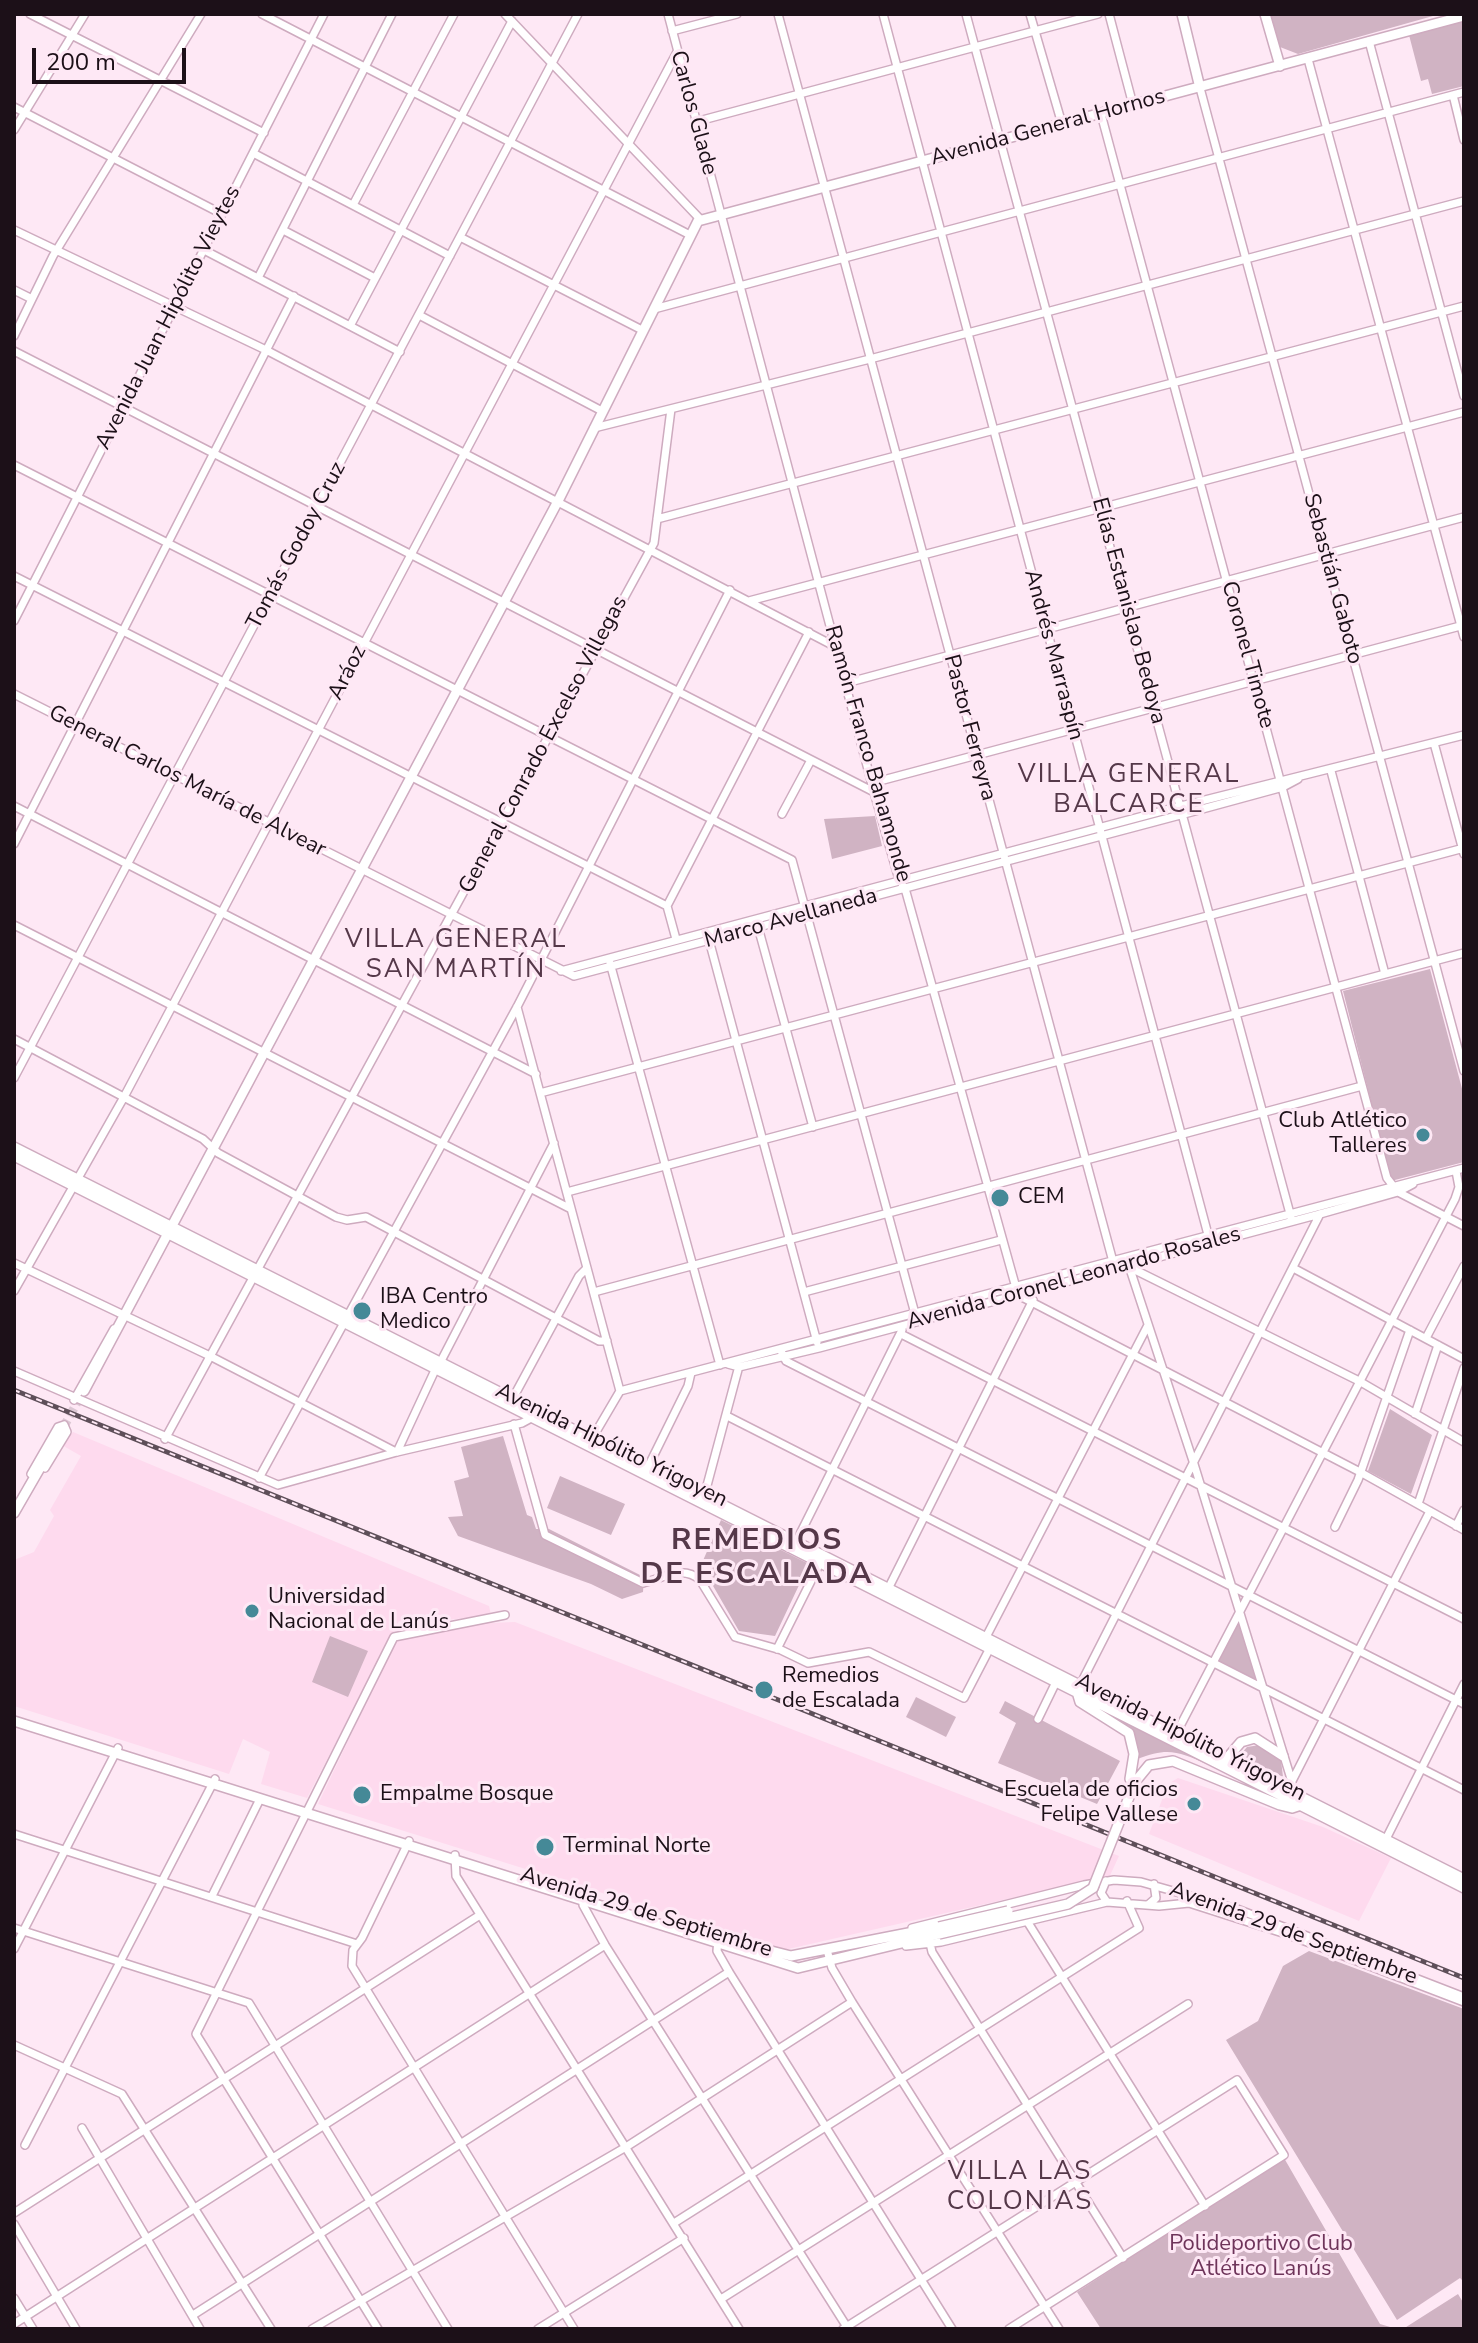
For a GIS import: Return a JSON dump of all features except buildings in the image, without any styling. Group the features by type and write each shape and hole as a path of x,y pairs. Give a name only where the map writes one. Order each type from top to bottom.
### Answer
{"main road":[{"path":"1182,14 1200,88"},
{"path":"1265,14 1280,66"},
{"name":"Avenida General Hornos","path":"700,219 1308,59 1454,14"},
{"name":"Avenida General Hornos","path":"1372,40 1464,16"},
{"path":"84,1391 558,501 700,219"},
{"name":"Avenida Hipólito Yrigoyen","path":"14,1147 533,1417 649,1465 796,1543 821,1561 888,1590"},
{"name":"Avenida Hipólito Yrigoyen","path":"14,1156 77,1182"},
{"name":"Avenida Hipólito Yrigoyen","path":"438,1365 513,1398 591,1441 1284,1792 1464,1879"},
{"path":"14,1513 22,1492 63,1428"},
{"name":"Avenida Hipólito Yrigoyen","path":"989,1642 1056,1682 1079,1688 1177,1732 1222,1759"},
{"path":"900,1946 939,1931 1082,1891 1130,1779 1134,1754 1129,1733 1080,1702 1079,1688"},
{"name":"Avenida 29 de Septiembre","path":"16,1721 116,1750 798,1968 900,1946"},
{"path":"1209,1772 1241,1742 1260,1738 1283,1756"},
{"path":"1130,1779 1141,1765 1161,1755 1176,1756 1209,1772"},
{"path":"886,1937 939,1931 1079,1900 1093,1888 1142,1770 1165,1760 1284,1792"},
{"name":"Avenida 29 de Septiembre","path":"214,1781 260,1799 308,1812"},
{"name":"Avenida Hipólito Yrigoyen","path":"1284,1792 1292,1808 1301,1805 1464,1888"},
{"name":"Avenida 29 de Septiembre","path":"717,1941 785,1955 827,1950 886,1937"}],"street":[{"path":"30,14 264,133"},
{"path":"14,130 85,14"},
{"path":"14,336 57,250 201,14"},
{"path":"262,14 690,235"},
{"name":"Avenida Juan Hipólito Vieytes","path":"14,621 324,14"},
{"path":"258,278 392,14"},
{"path":"353,205 454,14"},
{"path":"505,14 700,219"},
{"name":"Tomás Godoy Cruz","path":"14,1078 578,14"},
{"name":"Carlos Glade","path":"665,14 719,213"},
{"path":"672,31 737,14"},
{"name":"Pastor Ferreyra","path":"778,14 1115,1269"},
{"name":"Andrés Marraspín","path":"883,14 1210,1242"},
{"name":"Elías Estanislao Bedoya","path":"966,14 1291,1217"},
{"path":"1030,14 1062,124"},
{"path":"695,122 1098,14"},
{"path":"1109,14 1133,105"},
{"path":"350,326 512,21"},
{"path":"1372,40 1464,396"},
{"name":"Aráoz","path":"14,1291 173,1007 677,52"},
{"path":"1308,59 1464,637"},
{"name":"Sebastián Gaboto","path":"1200,88 1464,1071"},
{"path":"652,310 1464,92"},
{"path":"1453,95 1464,140"},
{"path":"14,107 222,214"},
{"name":"Coronel Timote","path":"1101,114 1391,1185 1398,1192 1464,1226"},
{"path":"253,153 450,256"},
{"path":"594,428 870,359 1464,201"},
{"name":"Ramón Franco Bahamonde","path":"719,213 767,383 874,792 1018,1295"},
{"path":"14,230 266,350 370,407 558,501 836,647"},
{"path":"283,230 375,278"},
{"path":"460,237 642,330"},
{"path":"204,250 400,352"},
{"path":"14,290 32,299"},
{"path":"14,844 294,296"},
{"path":"657,519 1464,306"},
{"path":"419,315 602,411"},
{"path":"14,351 874,792"},
{"name":"General Conrado Excelso Villegas","path":"165,1439 300,1197 504,823 594,649 651,549 671,409"},
{"path":"749,601 1464,412"},
{"path":"14,465 787,856 794,866 917,1321"},
{"path":"846,683 1464,517"},
{"path":"14,576 667,906"},
{"path":"259,1478 344,1317 517,1007 730,590"},
{"path":"872,783 1462,625"},
{"path":"676,939 667,906 809,632"},
{"name":"General Carlos María de Alvear","path":"14,694 453,916"},
{"name":"Marco Avellaneda","path":"453,916 561,971 577,976 676,939 806,910 1101,832 1184,814 1298,779 1464,735"},
{"path":"540,1093 1310,887 1463,850 1434,743"},
{"path":"782,814 811,760"},
{"path":"1331,771 1385,974"},
{"name":"Marco Avellaneda","path":"1101,832 1181,806 1281,784"},
{"path":"14,806 536,1074"},
{"name":"Marco Avellaneda","path":"610,963 710,941 806,910"},
{"path":"14,925 571,1209"},
{"path":"758,927 813,1127"},
{"path":"707,931 818,1344"},
{"path":"567,1192 1464,953"},
{"path":"610,963 692,1264 724,1365 620,1391"},
{"path":"517,1007 620,1391 591,1441"},
{"path":"14,1039 203,1139 211,1148 342,1220 366,1217 599,1341 607,1341"},
{"path":"594,1292 1362,1086"},
{"path":"397,1452 481,1280 554,1143"},
{"path":"1177,1732 1446,1217 1459,1187 1460,1169"},
{"name":"Avenida Coronel Leonardo Rosales","path":"724,1365 818,1344 902,1330 917,1321 1130,1267 1391,1185 1417,1182 1460,1169"},
{"name":"Avenida Coronel Leonardo Rosales","path":"818,1344 900,1316 1113,1258 1209,1233 1320,1214 1398,1192 1417,1182"},
{"path":"1079,1688 1295,1269 1320,1214"},
{"path":"804,1292 1001,1240"},
{"path":"1126,1255 1265,1689 1283,1756 1284,1792"},
{"path":"14,1263 121,1318 210,1356 397,1452"},
{"path":"1426,1338 1464,1266"},
{"path":"1130,1267 1359,1381 1464,1442"},
{"path":"513,1398 579,1276 587,1268"},
{"path":"1295,1269 1464,1359"},
{"path":"888,1590 1039,1288 1037,1279"},
{"path":"1018,1295 1360,1472 1460,1528 1464,1510"},
{"path":"796,1543 902,1330 900,1316"},
{"path":"78,1402 121,1318"},
{"path":"514,1424 545,1535 643,1583 674,1574 693,1574 700,1580 735,1637 777,1649 808,1663 869,1652 964,1698 1023,1566 1148,1325"},
{"path":"902,1330 993,1381 1464,1619"},
{"path":"1335,1527 1360,1472 1410,1330"},
{"path":"1415,1414 1438,1345"},
{"path":"781,1353 958,1450 1460,1702"},
{"path":"705,1493 738,1364"},
{"path":"1418,1504 1464,1368"},
{"path":"14,1371 78,1402 282,1486 533,1417"},
{"path":"649,1465 691,1373"},
{"path":"727,1416 1464,1790"},
{"path":"64,1425 67,1432 35,1485 22,1492 58,1427 64,1425"},
{"path":"1284,1792 1430,1511"},
{"path":"777,1649 821,1561"},
{"path":"378,2329 196,2034 394,1637 505,1615"},
{"path":"1038,1719 1056,1682"},
{"path":"1386,1839 1460,1702 1464,1684"},
{"path":"14,1949 116,1750"},
{"path":"25,2145 214,1781"},
{"path":"212,1896 260,1799"},
{"path":"14,1834 357,1944"},
{"path":"408,1844 351,1955 352,1966 574,2329"},
{"path":"455,1858 456,1876 739,2329"},
{"path":"1106,1881 1101,1890 1107,1902"},
{"name":"Avenida 29 de Septiembre","path":"886,1937 932,1922 1106,1881 1154,1884 1263,1919 1464,1999"},
{"path":"1137,1925 1138,1912 1151,1905 1156,1898 1154,1884"},
{"path":"582,1898 605,1945 846,2328 1237,2080 1284,2155 1009,2329"},
{"path":"1127,1901 1137,1925"},
{"name":"Avenida 29 de Septiembre","path":"900,1946 930,1943 1107,1902 1151,1905 1189,1903 1246,1919 1464,1999"},
{"path":"14,2213 480,1915"},
{"path":"1027,1921 1205,2206"},
{"path":"674,2223 980,2029 1137,1925"},
{"path":"14,1928 249,2003 448,2329"},
{"path":"717,1941 729,1972 952,2329"},
{"path":"930,1943 932,1952 1123,2258"},
{"path":"14,2324 605,1945"},
{"path":"827,1950 830,1963 852,2002 1059,2329"},
{"path":"193,2315 729,1972"},
{"path":"312,2329 626,2147 852,2002"},
{"path":"721,2299 1188,2004"},
{"path":"14,2045 122,2094 271,2329"},
{"path":"82,2128 200,2329"},
{"path":"14,2224 76,2329"},
{"path":"538,2329 684,2238"},
{"path":"14,2298 33,2329"}],"shaded area":[{"name":"Universidad Nacional de Lanús","path":"73,1432 489,1606 491,1615 412,1624 399,1621 307,1798 261,1784 270,1752 243,1739 229,1774 14,1706 14,1560 34,1552 54,1516 50,1510 81,1456 60,1444"},
{"path":"515,1622 1119,1856 1107,1882 1082,1882 784,1950 318,1804 397,1638 463,1624"},
{"path":"1178,1778 1323,1827 1391,1858 1359,1921 1149,1834 1168,1784"}],"green space":[{"path":"1270,14 1440,14 1298,54 1280,47"},
{"path":"1464,20 1464,86 1432,94 1428,79 1421,81 1409,35"},
{"path":"875,816 882,846 832,859 824,819"},
{"name":"Club Atlético Talleres","path":"1430,969 1464,1096 1464,1162 1391,1181 1343,991"},
{"path":"1390,1409 1432,1435 1411,1494 1368,1471"},
{"path":"503,1436 527,1515 532,1517 536,1529 549,1529 644,1577 643,1592 622,1599 591,1584 458,1536 448,1517 463,1516 454,1481 469,1477 461,1447"},
{"path":"560,1476 625,1504 611,1535 547,1508"},
{"path":"721,1520 809,1564 775,1636 739,1631 701,1565"},
{"path":"1239,1621 1258,1682 1218,1661"},
{"path":"330,1636 368,1651 348,1697 312,1682"},
{"path":"916,1697 956,1717 946,1737 906,1717"},
{"path":"1005,1701 1120,1761 1097,1804 998,1763 1016,1723 999,1713"},
{"path":"1099,1709 1209,1765 1173,1752 1137,1759 1129,1729"},
{"path":"1260,1745 1281,1760 1283,1777 1240,1755 1247,1747"},
{"path":"1309,1951 1464,2009 1464,2282 1460,2278 1397,2320 1226,2040 1258,2021 1283,1966"},
{"name":"Polideportivo Club Atlético Lanús","path":"1284,2158 1380,2324 1397,2329 1101,2329 1077,2292"},
{"path":"1458,2294 1464,2304 1464,2329 1403,2329"}],"tunnel":[{"path":"63,1428 83,1392"}],"railway":[{"path":"14,1390 1464,1978"}],"place":[{"name":"Club Atlético Talleres","path":"1423,1135"},
{"name":"CEM","path":"1000,1198"},
{"name":"IBA Centro Medico","path":"362,1311"},
{"name":"Universidad Nacional de Lanús","path":"252,1611"},
{"name":"Remedios de Escalada","path":"764,1690"},
{"name":"Empalme Bosque","path":"362,1795"},
{"name":"Escuela de oficios Felipe Vallese","path":"1194,1804"},
{"name":"Terminal Norte","path":"545,1847"}],"district":[{"name":"VILLA GENERAL BALCARCE","path":"1129,791"},
{"name":"VILLA GENERAL SAN MARTÍN","path":"456,956"},
{"name":"REMEDIOS DE ESCALADA","path":"757,1559"},
{"name":"VILLA LAS COLONIAS","path":"1020,2188"}]}
